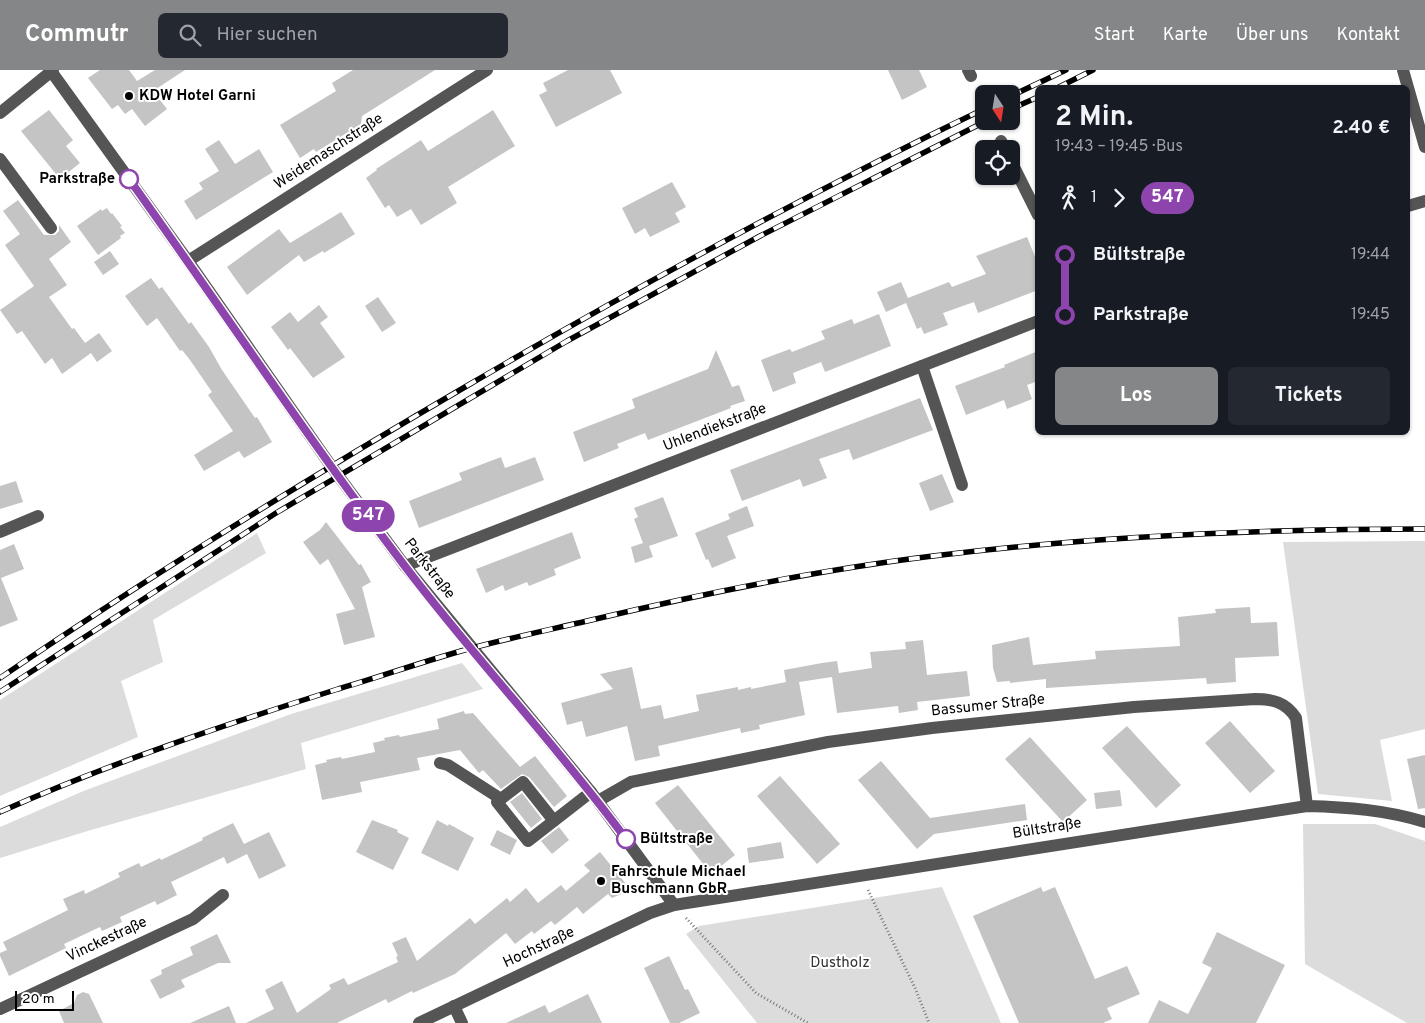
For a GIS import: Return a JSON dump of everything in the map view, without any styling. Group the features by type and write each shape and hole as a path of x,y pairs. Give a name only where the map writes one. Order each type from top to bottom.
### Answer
{"street":[{"name":"Weidemaschstraße","path":"188,261 487,70"},
{"path":"1403,70 1407,85"},
{"name":"Parkstraße","path":"52,71 331,466 405,566 594,796 674,905"},
{"path":"0,113 52,71"},
{"path":"1410,94 1425,147"},
{"path":"0,159 52,228"},
{"path":"1020,179 1035,209"},
{"path":"1410,205 1425,200"},
{"name":"Uhlendiekstraße","path":"405,566 1035,322"},
{"path":"922,366 962,485"},
{"path":"0,532 38,516"},
{"name":"Bassumer Straße","path":"501,799 497,802 528,841 554,821 594,796 631,782 828,742 932,728 1134,706 1271,699 1284,704 1292,711 1296,718 1307,806"},
{"path":"440,763 448,765 501,799 523,782 554,821"},
{"name":"Bültstraße","path":"674,905 1307,806 1356,808 1402,815 1425,822"},
{"name":"Vinckestraße","path":"0,1009 32,992 193,919 223,895"},
{"name":"Hochstraße","path":"419,1023 650,914 674,905"},
{"path":"454,1006 462,1023"}],"path":[{"path":"861,875 915,988 929,1023"},
{"path":"674,905 756,993 808,1023"}],"green space":[{"path":"257,533 266,553 153,620 163,662 121,681 138,737 0,796 0,700"},
{"path":"1425,541 1425,729 1380,740 1392,801 1318,794 1283,542"},
{"path":"462,663 483,689 301,743 306,769 0,858 0,827 86,790 291,714"},
{"path":"1303,824 1375,824 1425,841 1425,1023 1407,1023 1305,964"},
{"name":"Dustholz","path":"942,887 1001,1023 757,1023 686,934 699,926"}],"building":[{"name":"KDW Hotel Garni","path":"100,70 129,70 137,81 155,70 185,70 153,91 167,109 145,126 132,109 125,114 118,105 112,109 88,78"},
{"path":"353,70 435,70 362,116 361,124 316,152 314,149 300,158 280,125 336,91 332,83"},
{"path":"568,70 610,70 622,93 556,127 539,95 547,91 543,83"},
{"path":"888,70 919,70 927,87 902,100"},
{"path":"49,110 73,140 66,146 80,163 60,179 21,131"},
{"path":"493,110 515,146 448,187 457,203 421,225 411,209 397,217 389,205 385,208 366,178 376,169 421,140 428,151"},
{"path":"219,140 235,164 259,149 273,172 196,220 184,201 203,189 199,183 219,171 205,149"},
{"path":"672,182 686,207 675,213 680,222 650,237 645,228 635,234 622,208"},
{"path":"18,200 44,235 55,235 59,231 59,225 71,242 49,259 67,285 49,297 72,329 74,328 85,343 99,333 112,351 97,362 91,353 62,374 52,358 45,364 22,331 17,334 0,310 34,286 5,245 20,234 3,211"},
{"path":"107,208 122,226 120,227 125,233 98,255 77,226 101,209 102,211"},
{"path":"341,212 355,234 324,253 323,251 304,262 299,255 247,295 227,267 279,229 290,243"},
{"path":"1027,237 1035,257 1035,291 978,313 974,302 943,313 948,325 924,334 921,327 917,329 906,303 886,312 877,292 901,282 908,298 949,282 952,287 986,274 976,256"},
{"path":"110,251 119,264 103,275 94,262"},
{"path":"151,278 159,289 162,287 189,324 191,322 255,418 257,417 272,442 244,458 239,451 204,471 194,455 233,431 208,395 212,392 157,318 147,326 125,296"},
{"path":"378,297 396,323 382,332 365,306"},
{"path":"319,305 328,317 320,323 345,357 313,378 271,327 290,312 298,322"},
{"path":"879,314 891,346 825,372 821,362 793,373 796,383 773,392 761,360 790,349 792,352 825,339 821,331 852,319 854,324"},
{"path":"716,350 732,387 739,385 745,401 648,440 645,433 617,444 619,448 584,462 573,432 635,408 632,399 708,369"},
{"path":"1035,352 1035,382 1027,385 1032,399 1007,409 1004,400 966,415 955,386 1005,367 1004,365"},
{"path":"920,398 933,430 853,460 849,449 819,459 827,478 803,487 800,479 742,501 730,470"},
{"path":"501,457 505,468 535,457 544,480 419,528 409,501 462,480 459,473"},
{"path":"942,474 954,502 930,511 919,483"},
{"path":"16,481 23,502 0,509 0,486"},
{"path":"663,497 678,536 649,546 653,557 635,563 631,547 643,543 634,519 638,517 634,508"},
{"path":"747,506 754,526 727,536 736,558 712,568 708,559 706,560 695,533 730,519 728,514"},
{"path":"326,522 359,565 361,564 371,582 362,587 375,637 344,645 336,614 355,609 328,559 320,565 303,542 320,530"},
{"path":"572,532 581,558 554,569 556,575 529,586 527,582 505,591 503,585 486,593 476,569"},
{"path":"14,544 24,569 1,578 18,620 0,627 0,550"},
{"path":"1250,607 1251,623 1277,622 1279,656 1235,658 1236,682 1207,684 1206,678 1046,688 1046,679 1010,683 1010,681 997,682 993,668 992,645 1029,637 1033,665 1096,659 1095,651 1180,646 1178,617 1216,613 1215,609"},
{"path":"923,640 927,675 967,671 970,696 917,702 918,710 899,713 898,706 837,713 832,677 799,682 805,715 759,725 760,729 741,733 740,728 658,746 660,756 635,761 627,726 586,737 582,721 567,725 561,703 613,689 600,674 632,667 641,709 661,705 664,719 699,711 696,695 738,687 738,690 751,687 751,689 786,682 784,670 822,663 837,661 839,673 872,668 870,652 906,649 905,642"},
{"path":"464,711 465,714 473,713 520,767 535,756 567,796 554,807 529,777 522,774 501,789 483,770 479,773 460,750 417,758 420,770 360,782 362,792 322,800 315,765 327,762 326,760 341,757 342,759 375,752 373,743 385,740 384,738 399,735 400,737 439,729 437,719"},
{"path":"1230,721 1275,771 1250,793 1205,743"},
{"path":"1127,726 1181,785 1156,808 1102,748"},
{"path":"1030,737 1087,800 1063,822 1005,759"},
{"path":"1425,755 1425,808 1418,809 1407,759"},
{"path":"881,761 930,818 1025,804 1027,820 934,834 917,849 858,780"},
{"path":"780,776 840,844 817,864 757,796"},
{"path":"678,785 735,855 711,874 655,803"},
{"path":"1120,790 1122,806 1096,809 1094,793"},
{"path":"522,793 542,819 531,828 510,802"},
{"path":"372,820 398,830 397,832 409,838 393,870 356,852"},
{"path":"437,820 448,826 449,824 474,838 458,871 421,853"},
{"path":"233,823 244,844 269,832 286,866 259,879 247,854 227,864 224,857 171,882 177,895 157,905 155,901 120,917 122,922 102,931 100,927 64,944 66,948 9,976 0,956 0,953 7,950 3,942 68,910 63,899 84,890 85,894 120,877 118,873 139,863 141,867 160,858 161,860"},
{"path":"559,827 569,840 552,854 541,841"},
{"path":"497,830 517,840 510,855 490,845"},
{"path":"781,842 784,858 749,863 747,848"},
{"path":"600,852 631,890 612,898 608,894 583,914 577,907 555,925 551,921 534,934 532,931 515,944 506,933 455,974 388,1003 386,999 337,1023 246,1023 274,1009 265,990 282,981 297,1013 331,989 329,985 344,978 348,985 398,962 396,957 398,956 392,943 406,937 417,961 470,918 475,924 507,898 510,902 526,888 538,903 561,885 566,891 590,871 584,865"},
{"path":"1041,887 1043,892 1055,887 1095,979 1127,966 1140,994 1107,1008 1112,1019 1103,1023 1019,1023 973,916"},
{"path":"1217,932 1285,965 1256,1023 1148,1023 1159,1000 1188,1014 1212,968 1202,963"},
{"path":"217,934 231,963 218,963 181,980 185,987 160,999 150,980 162,974 161,970 193,955 190,947"},
{"path":"669,956 685,990 688,989 700,1013 679,1023 670,1023 644,968"},
{"path":"83,992 89,994 103,1023 64,1023 59,1011 74,1003 77,995"},
{"path":"588,994 602,1023 506,1023 545,1005 549,1013"},
{"path":"229,1006 236,1023 190,1023"}],"railway":[{"path":"1020,92 1066,70"},
{"path":"1063,85 1093,70"},
{"path":"1020,105 1035,98"},
{"path":"0,678 230,528 529,350 787,208 975,113"},
{"path":"0,692 276,513 567,341 760,236 975,127"},
{"path":"0,812 83,777 210,731 438,658 529,634 673,601 846,568 933,556 1056,543 1240,532 1425,529"}],"bus line":[{"name":"547","path":"129,179 331,466 405,566 591,792 626,839"}],"place":[{"name":"KDW Hotel Garni","path":"129,96"},
{"name":"Parkstraße","path":"129,179"},
{"name":"Bültstraße","path":"626,839"},
{"name":"Fahrschule Michael Buschmann GbR","path":"601,881"}]}
